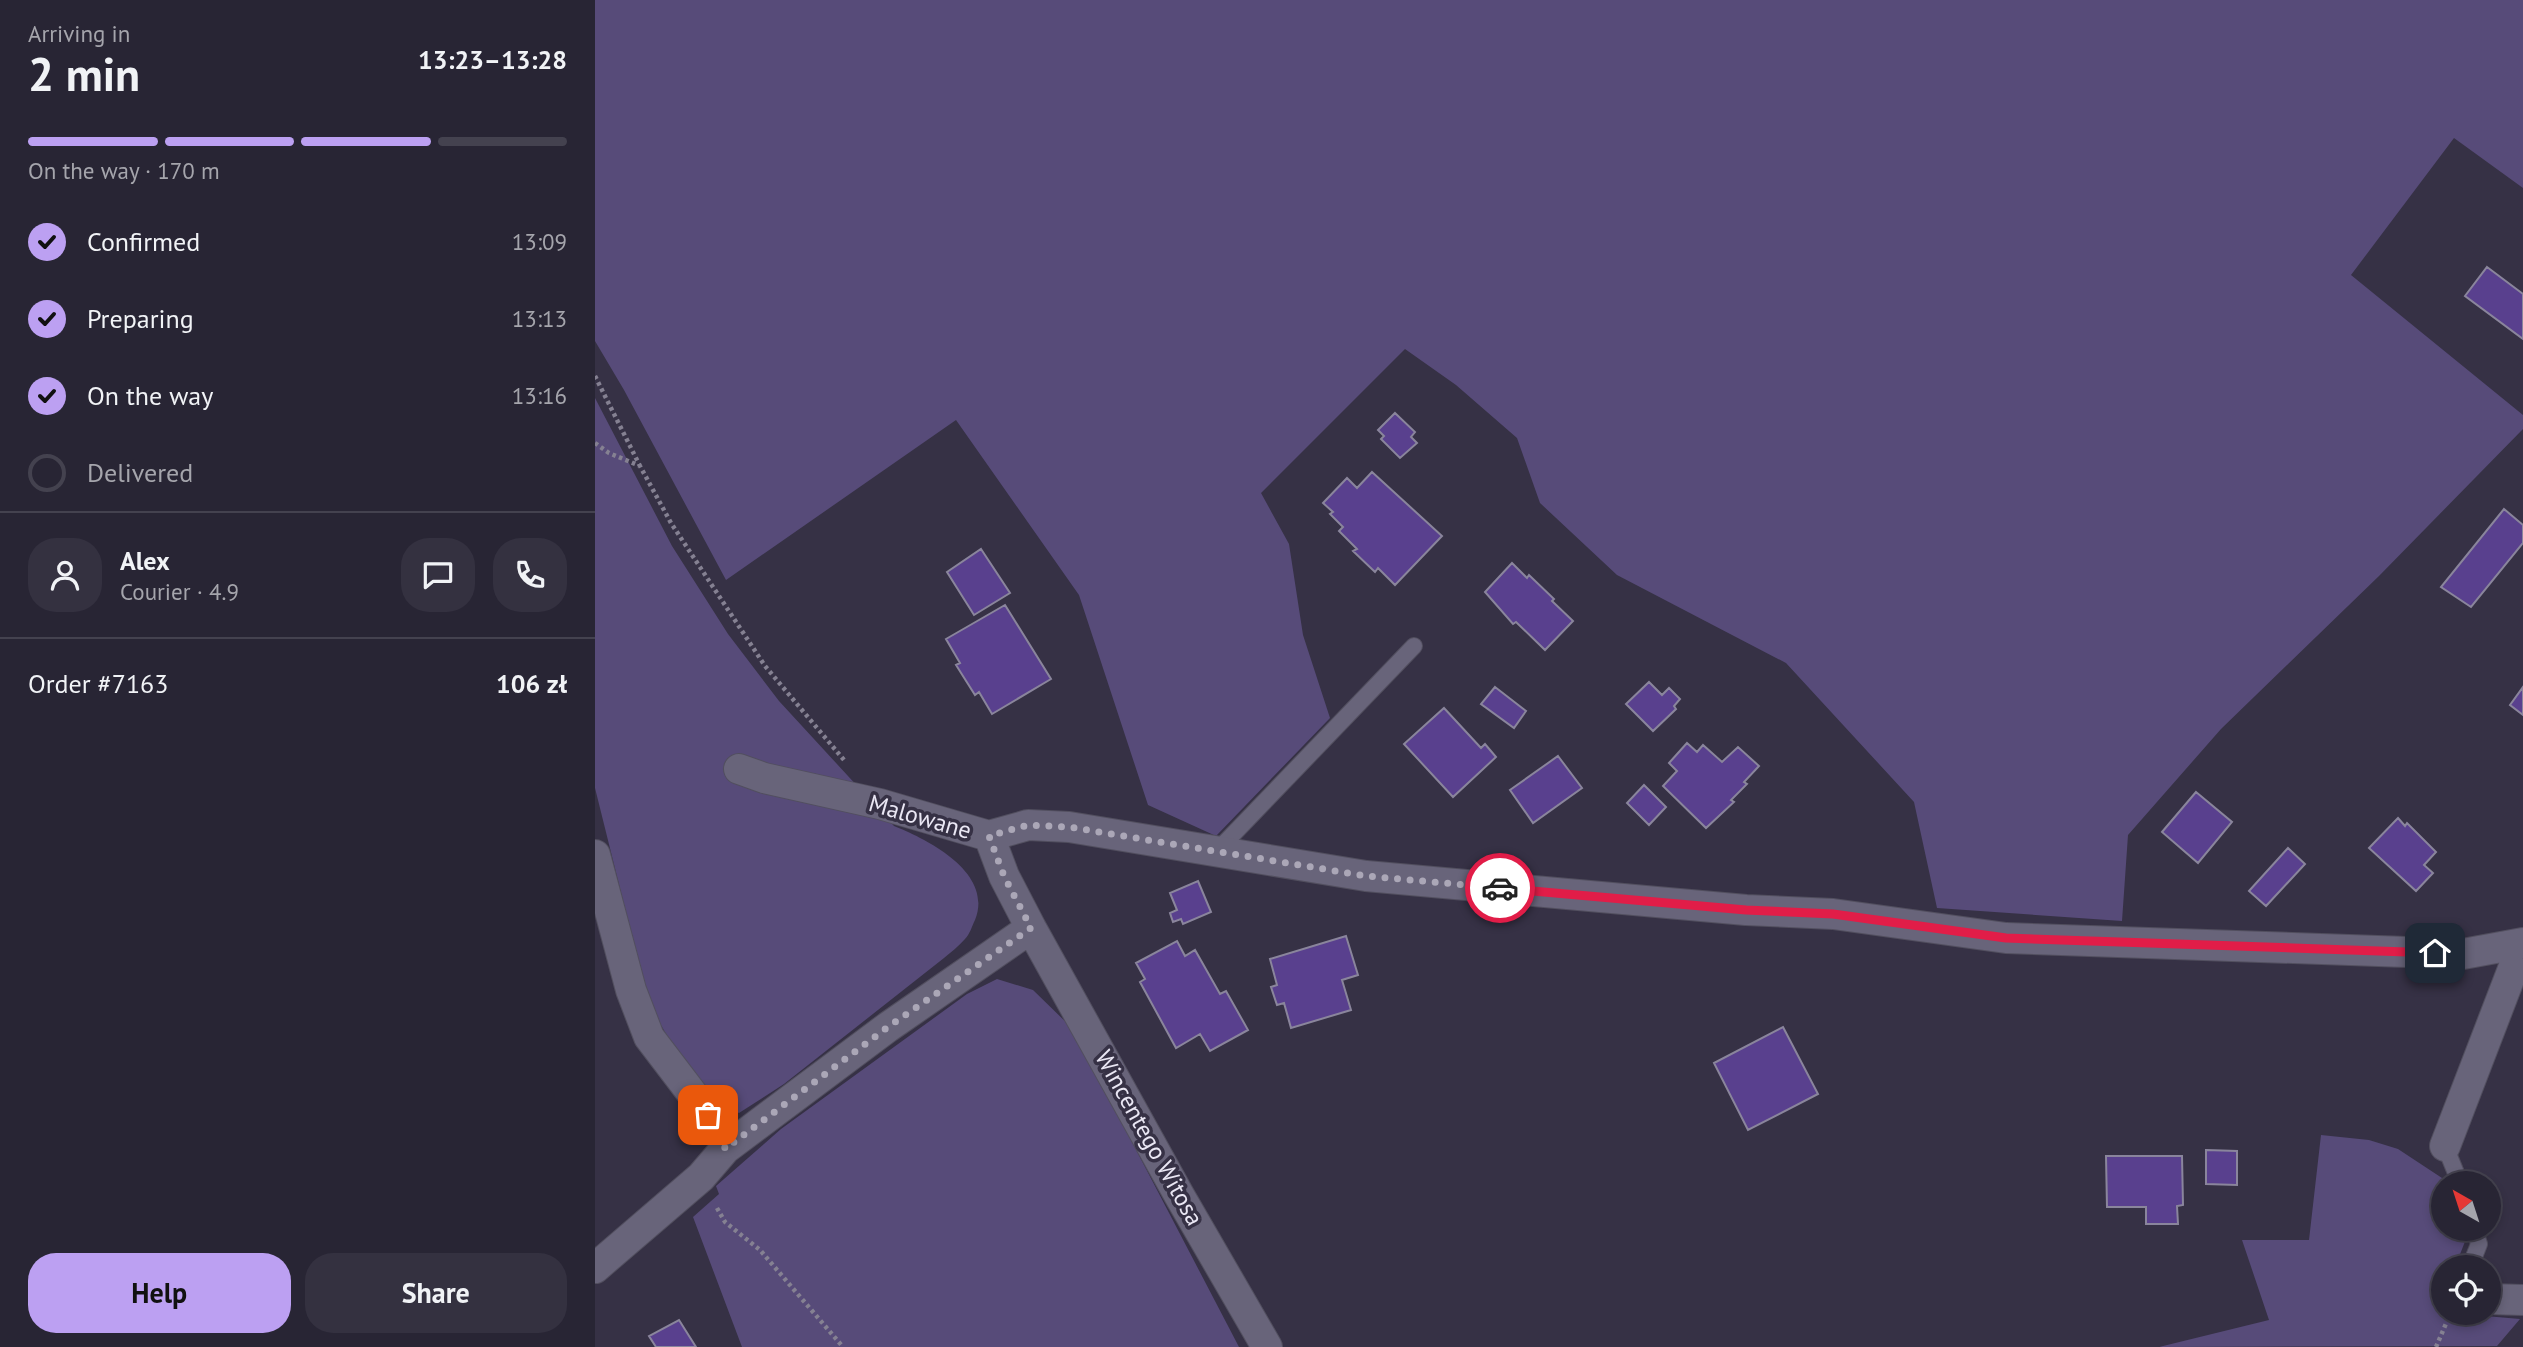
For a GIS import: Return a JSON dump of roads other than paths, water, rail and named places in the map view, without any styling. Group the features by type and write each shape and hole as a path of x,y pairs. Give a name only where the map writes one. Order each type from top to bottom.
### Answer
{"street":[{"name":"Malowane","path":"739,769 764,778 880,804 989,836 1028,825 1069,827 1366,876 1746,910 1833,914 2006,938 2463,954 2523,943"},
{"name":"Wincentego Witosa","path":"989,836 1004,876 1031,928 1267,1347"},
{"path":"595,855 631,990 649,1037 723,1134 725,1149"},
{"path":"595,1268 701,1177 725,1149 888,1027 1031,928"},
{"path":"2445,1146 2523,943"},
{"path":"2501,1299 2523,1300"}],"lane":[{"path":"1215,853 1414,646"},
{"path":"2445,1146 2455,1171"}]}
